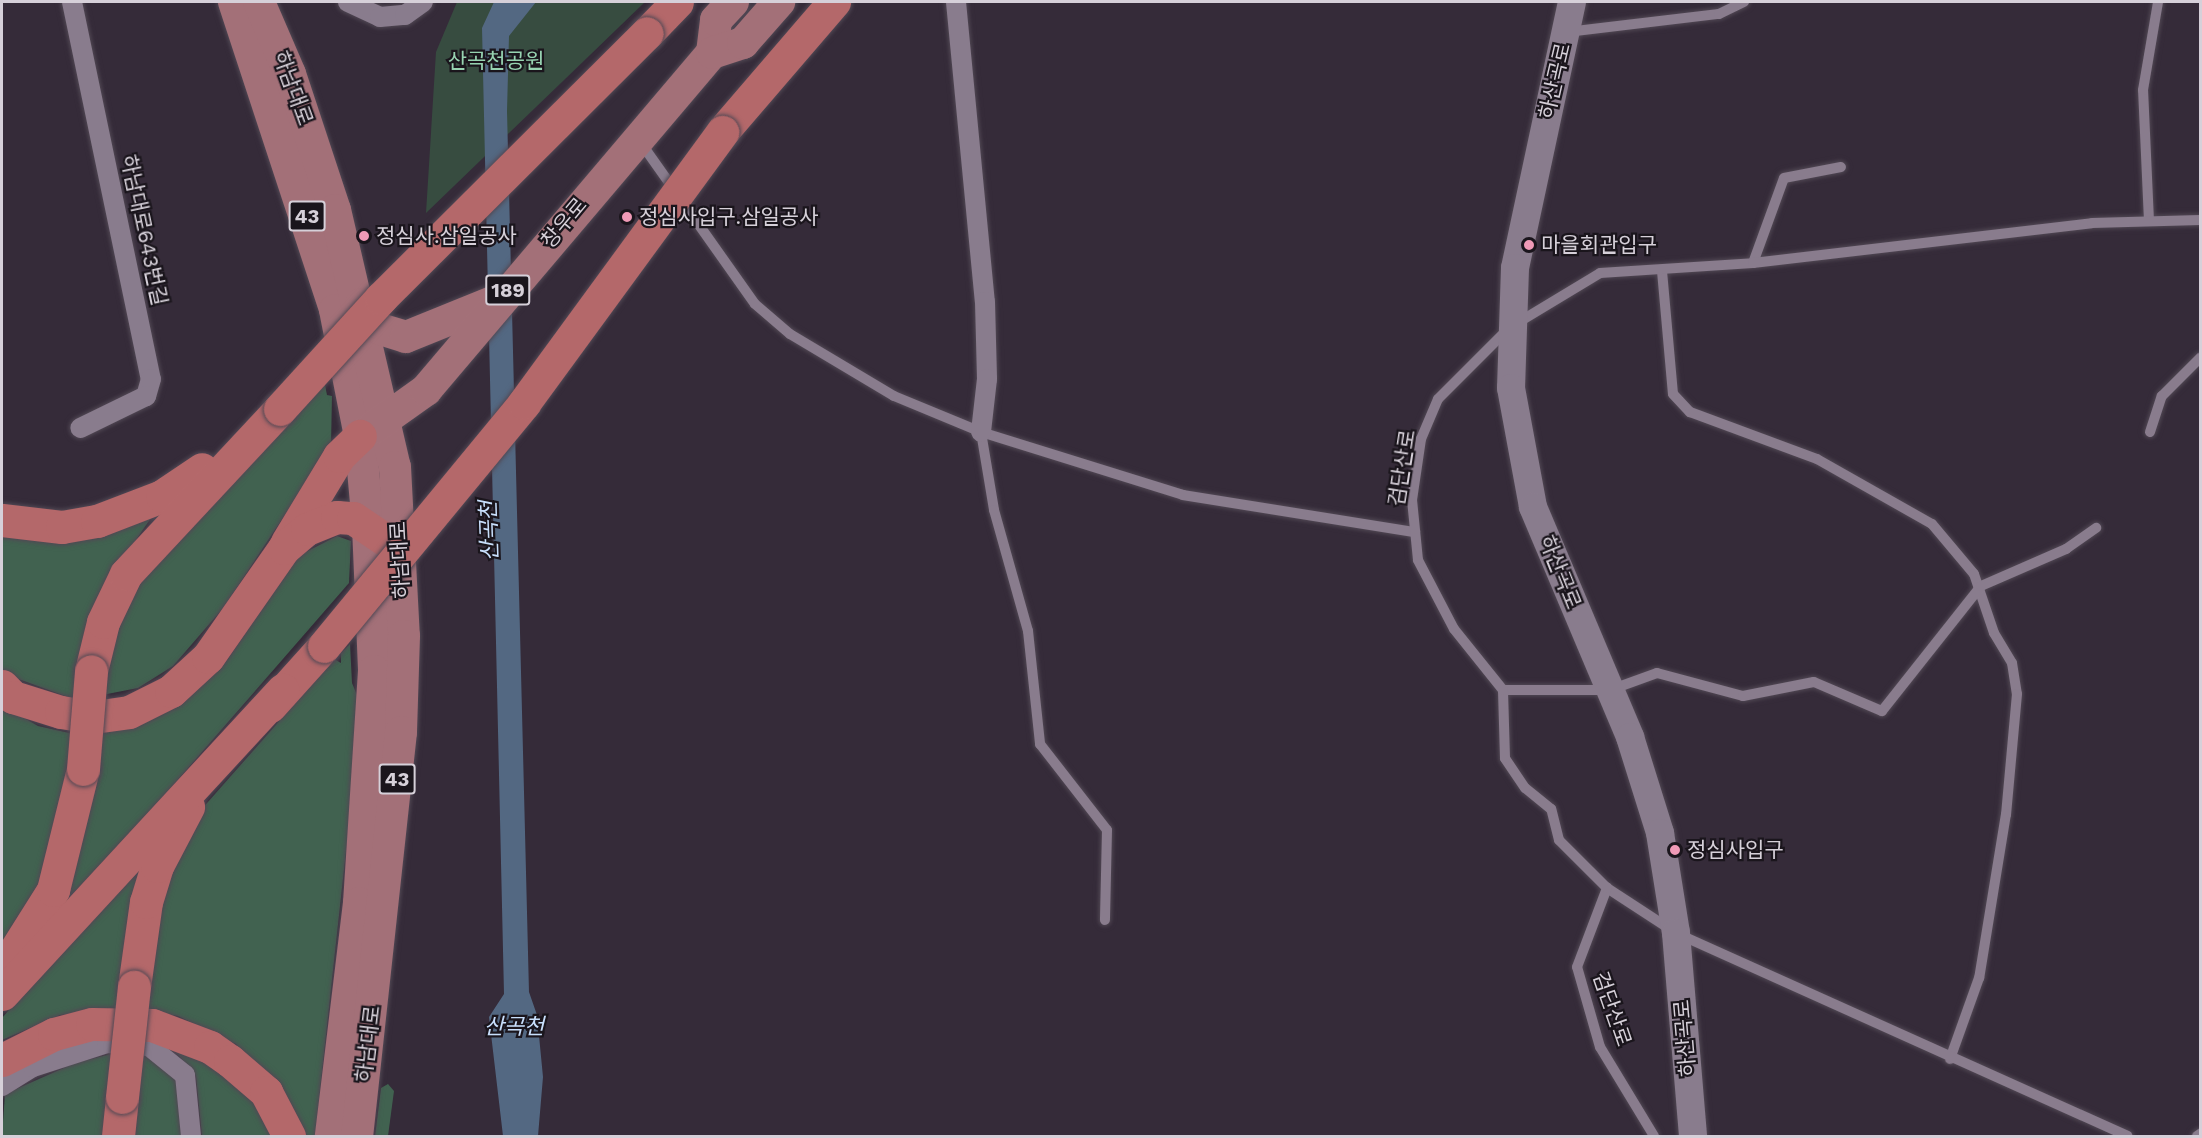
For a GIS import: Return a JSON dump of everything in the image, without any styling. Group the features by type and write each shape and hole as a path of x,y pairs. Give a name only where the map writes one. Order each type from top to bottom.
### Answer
{"highway":[{"path":"2,969 53,890 83,769 91,671 103,622 126,574 381,298 677,2"},
{"path":"2,994 324,646 524,403 722,132 834,2"},
{"path":"2,520 62,527 131,512 196,474 280,409"},
{"path":"2,686 13,697 61,712 94,717 129,712 171,691 208,657 284,548 339,456 372,429"},
{"path":"284,548 307,529 336,517 368,526 399,549"},
{"path":"118,1137 134,987 146,902 174,829 283,690"},
{"path":"2,1060 54,1034 92,1024 152,1025 210,1047 230,1061 266,1092 289,1137"}],"main road":[{"name":"하남대로","path":"234,2 332,299 372,429 394,467 404,636 400,732 357,1137"},
{"name":"하남대로","path":"259,2 290,74 359,300 372,429 368,526 374,671 359,903 332,1137"},
{"path":"732,2 716,20 712,53 743,43 779,2"},
{"name":"창우로","path":"372,429 439,375 637,137 712,53"},
{"path":"359,300 372,322 388,333 413,337 448,316 500,299"}],"street":[{"name":"하남대로643번길","path":"72,2 152,379 146,396 80,428"},
{"path":"348,2 380,18 405,15 423,2"},
{"path":"956,2 985,302 987,379 981,432"},
{"name":"하산곡로","path":"1572,2 1521,235 1509,328 1511,388 1533,507 1610,690 1652,802 1676,933 1693,1137"},
{"path":"2,1086 33,1067 106,1043 148,1046 185,1075 191,1137"}],"lane":[{"path":"1567,32 1719,14 1744,2"},
{"path":"2149,221 2143,90 2158,2"},
{"path":"637,137 733,276 790,334 894,396 981,432 1183,495 1415,532"},
{"path":"1753,263 1784,178 1841,167"},
{"name":"검단산로","path":"1503,690 1428,585 1415,532 1412,500 1421,439 1438,399 1509,328 1600,273 1662,271 1753,263 2092,223 2200,220"},
{"path":"1662,271 1673,394 1690,412 1817,459 1890,497 1932,524 1981,586 1990,623 2016,675 2016,705 2006,814 1979,978 1950,1059"},
{"path":"2150,432 2162,396 2200,358"},
{"path":"981,432 994,510 1028,631 1040,744 1107,830 1105,920"},
{"path":"2096,528 2066,549 1981,586 1882,711 1814,682 1743,696 1657,673 1610,690 1503,690 1505,758 1525,788 1551,809 1559,840 1606,888 1676,933 1950,1059 2127,1137"},
{"name":"검단산로","path":"1606,888 1577,967 1600,1047 1654,1137"}],"green space":[{"name":"산곡천공원","path":"457,2 645,2 426,213 436,52"},
{"path":"324,380 327,395 332,396 331,445 224,607 173,666 138,688 102,695 113,634 141,571"},
{"path":"151,518 115,570 76,700 2,673 2,534"},
{"path":"337,536 351,541 349,583 128,837 56,911 85,832 98,729 187,698 228,659 298,556"},
{"path":"350,644 352,683 359,700 351,805 315,1136 305,1136 298,1119 236,1044 178,1016 144,1010 159,901 200,811 334,659 341,663 341,653"},
{"path":"2,705 38,726 74,734 52,865 2,947"},
{"path":"150,847 120,1009 60,1015 2,1040 2,1018"},
{"path":"171,1046 223,1065 281,1136 202,1136 196,1076"},
{"path":"140,1050 176,1076 182,1136 131,1136"},
{"path":"115,1053 106,1136 2,1136 5,1094 75,1063"},
{"path":"388,1084 394,1091 388,1136 375,1136 381,1088"}],"water":[{"name":"산곡천","path":"494,2 536,2 509,36 507,111 529,992 537,1015 543,1077 538,1136 503,1136 489,1017 504,994 482,28"}],"place":[{"name":"정심사입구.삼일공사","path":"627,217"},
{"name":"정심사.삼일공사","path":"364,236"},
{"name":"마을회관입구","path":"1529,245"},
{"name":"정심사입구","path":"1675,850"}]}
